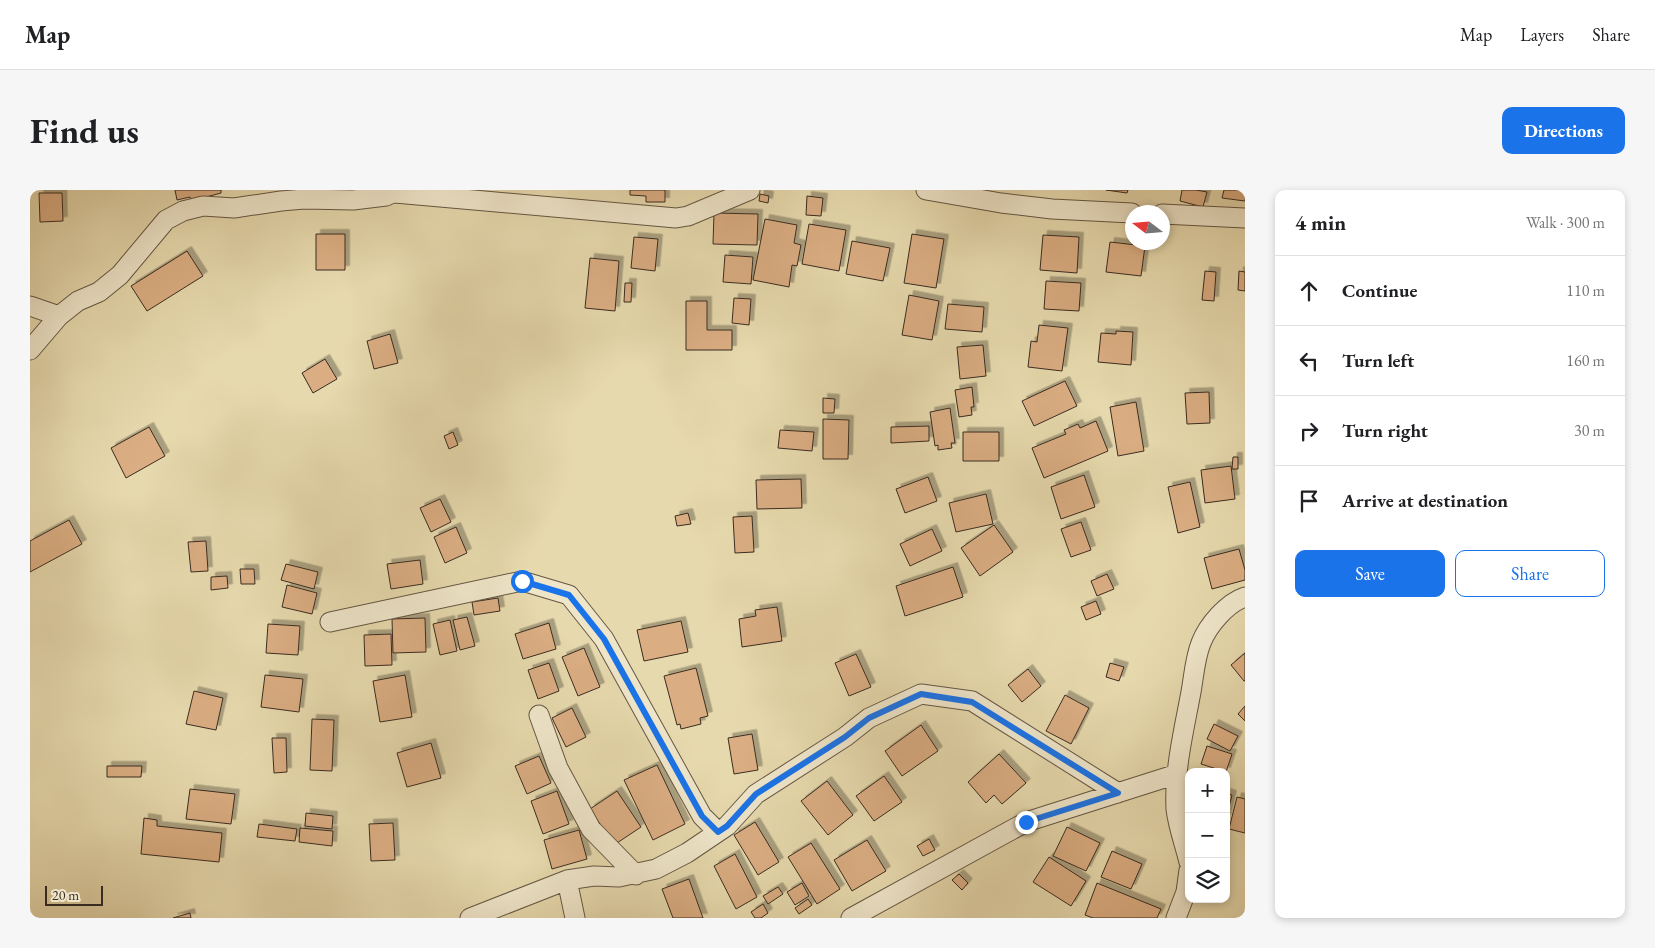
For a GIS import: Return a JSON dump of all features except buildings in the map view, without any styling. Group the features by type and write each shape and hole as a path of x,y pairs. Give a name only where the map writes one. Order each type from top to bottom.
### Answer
{"street":[{"path":"30,350 59,316 78,301 99,292 120,275 166,220 183,211 203,206 234,208 304,199 353,200 386,196 397,192 676,218 688,216 750,190"},
{"path":"926,190 1018,205 1125,213"},
{"path":"1170,214 1245,218"},
{"path":"30,306 59,316"},
{"path":"330,622 522,581 569,595 604,639 702,816 718,832"},
{"path":"1188,858 1176,809 1182,736 1195,664 1202,642 1226,607 1245,597"},
{"path":"470,918 567,880 594,876 620,878 656,869 687,853 727,826 756,794 845,737 869,718 921,694 972,702 1118,793"},
{"path":"539,715 558,768 591,829 636,875"},
{"path":"851,918 1026,822 1178,774"},
{"path":"567,880 575,918"},
{"path":"1176,918 1185,895"}],"route":[{"path":"522,581 569,595 604,639 690,791 702,816 718,832 727,826 756,794 845,737 869,718 921,694 972,702 1118,793 1026,822"}]}
